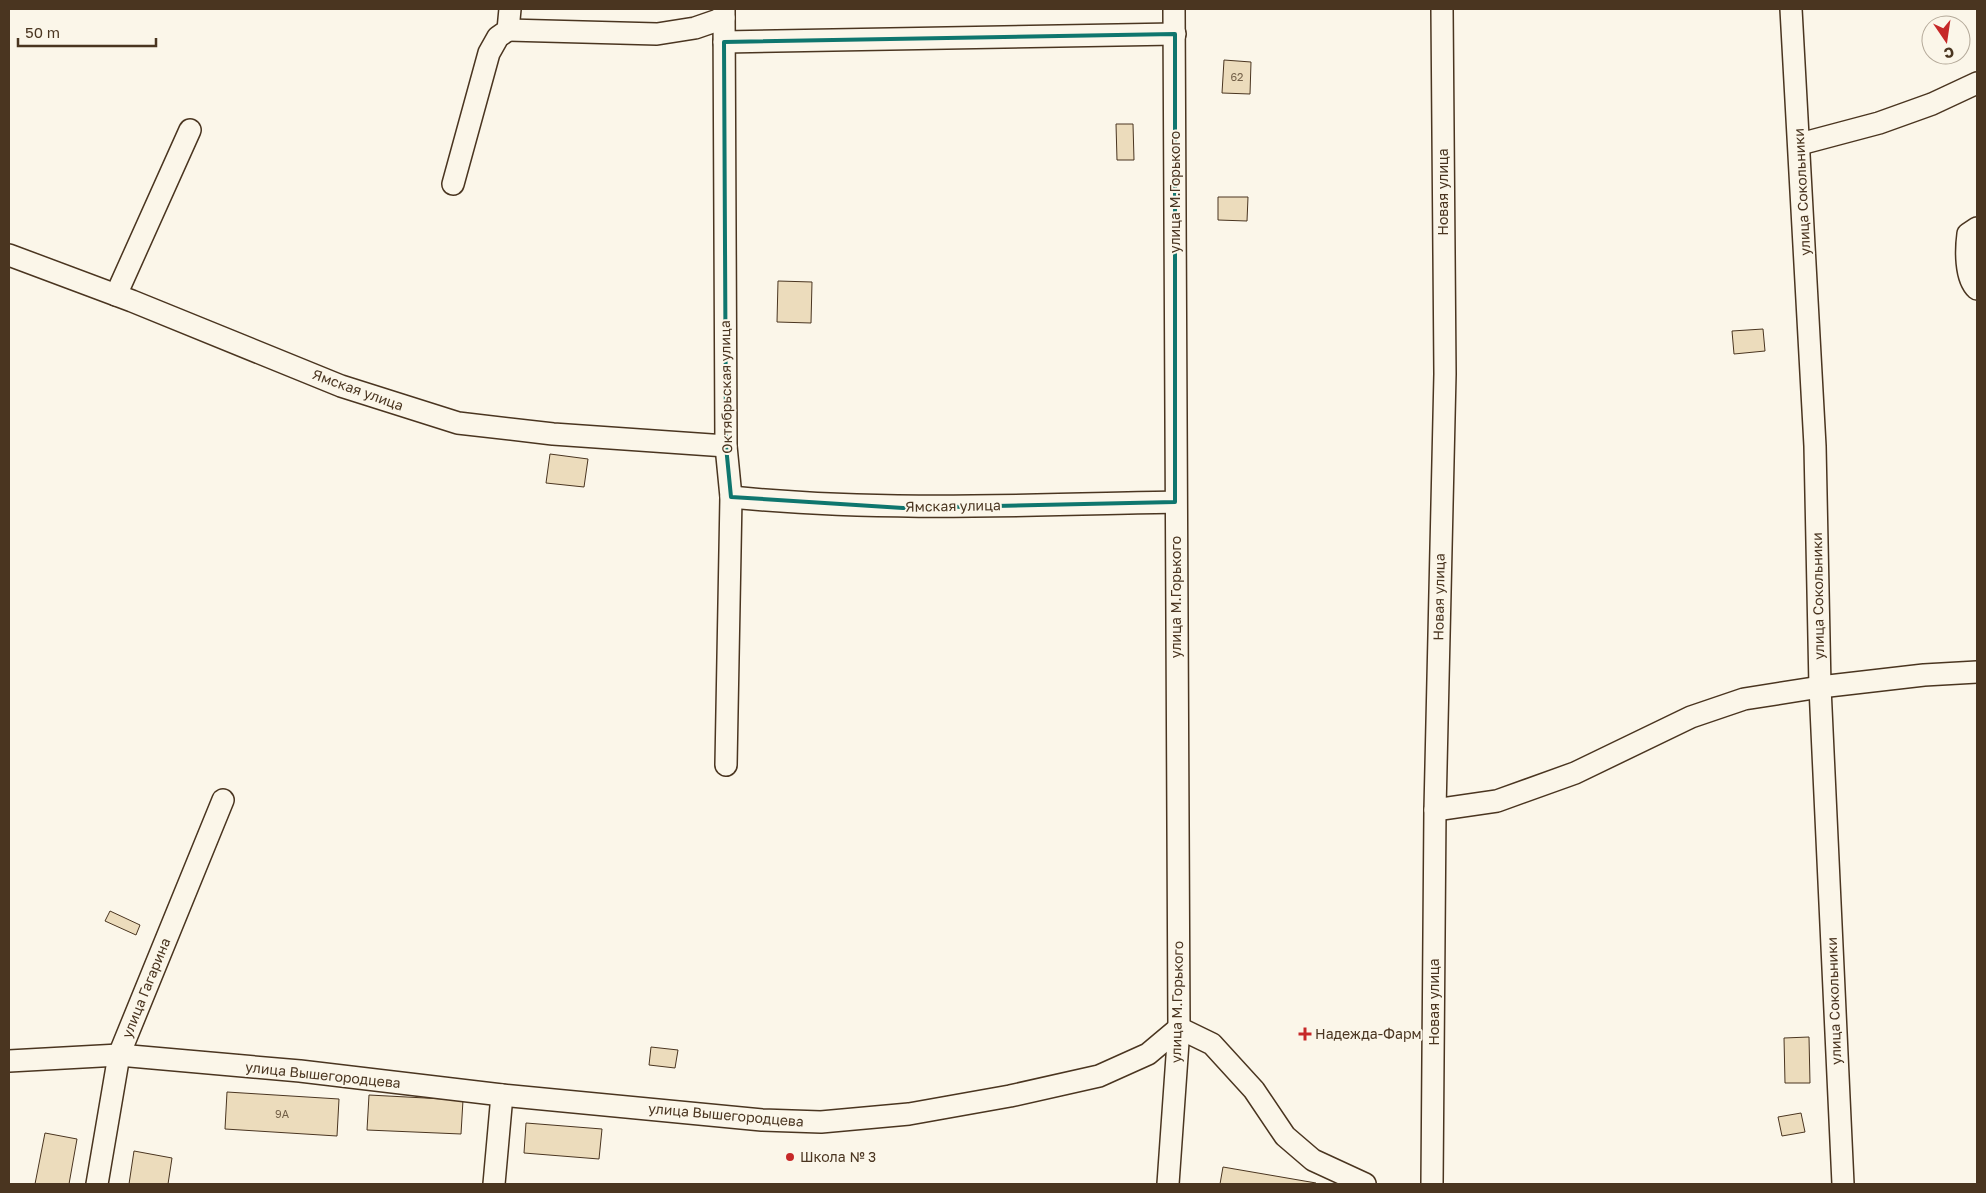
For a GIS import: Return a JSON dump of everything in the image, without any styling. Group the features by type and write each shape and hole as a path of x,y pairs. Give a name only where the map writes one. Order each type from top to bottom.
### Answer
{"street":[{"name":"улица М.Горького","path":"1168,1184 1179,1028 1174,9"},
{"name":"Новая улица","path":"1432,1184 1435,810 1444,374 1442,9"},
{"name":"улица Сокольники","path":"1791,9 1800,144 1815,446 1820,687 1843,1184"},
{"path":"453,184 489,53 509,19 657,34 695,28 724,13"},
{"name":"Октябрьская улица","path":"724,13 726,446 731,497 726,765"},
{"path":"724,42 1174,34"},
{"path":"1800,144 1879,123 1932,104 1977,83"},
{"path":"116,295 190,130"},
{"path":"1977,228 1968,234 1967,243 1970,272 1977,289"},
{"name":"Ямская улица","path":"9,255 116,295 341,386 458,423 553,434 726,446"},
{"name":"Ямская улица","path":"731,497 797,504 903,508 1175,502"},
{"path":"1435,810 1497,801 1575,772 1691,717 1744,699 1820,687 1924,675 1977,672"},
{"name":"улица Гагарина","path":"98,1184 119,1055 223,800"},
{"path":"1179,1028 1212,1044 1254,1090 1285,1136 1313,1160 1365,1184"},
{"name":"улица Вышегородцева","path":"9,1060 55,1060 119,1055 300,1071 502,1095 762,1120 821,1122 909,1114 1010,1096 1099,1076 1148,1054 1179,1028"},
{"path":"494,1184 502,1095"}],"highlighted area":[{"path":"1175,34 1175,502 903,508 731,497 726,446 724,42"}],"building":[{"path":"1224,60 1251,62 1250,94 1222,93"},
{"path":"1116,124 1133,124 1134,160 1117,160"},
{"path":"1218,197 1248,197 1247,221 1218,220"},
{"path":"778,281 812,282 811,323 777,322"},
{"path":"1763,329 1765,351 1734,354 1732,331"},
{"path":"550,454 588,459 584,487 546,483"},
{"path":"110,911 140,925 136,935 105,921"},
{"path":"1809,1037 1810,1083 1785,1083 1784,1038"},
{"path":"651,1047 678,1050 675,1068 649,1065"},
{"path":"227,1092 339,1099 337,1136 225,1129"},
{"path":"369,1095 463,1100 461,1134 367,1130"},
{"path":"1801,1113 1805,1132 1782,1136 1778,1117"},
{"path":"526,1123 602,1129 599,1159 524,1153"},
{"path":"45,1133 77,1139 69,1184 35,1184"},
{"path":"134,1151 172,1158 168,1184 129,1184"},
{"path":"1223,1167 1316,1183 1316,1184 1220,1184"}],"place":[{"name":"Надежда-Фарм","path":"1305,1034"},
{"name":"Школа № 3","path":"790,1157"}]}
